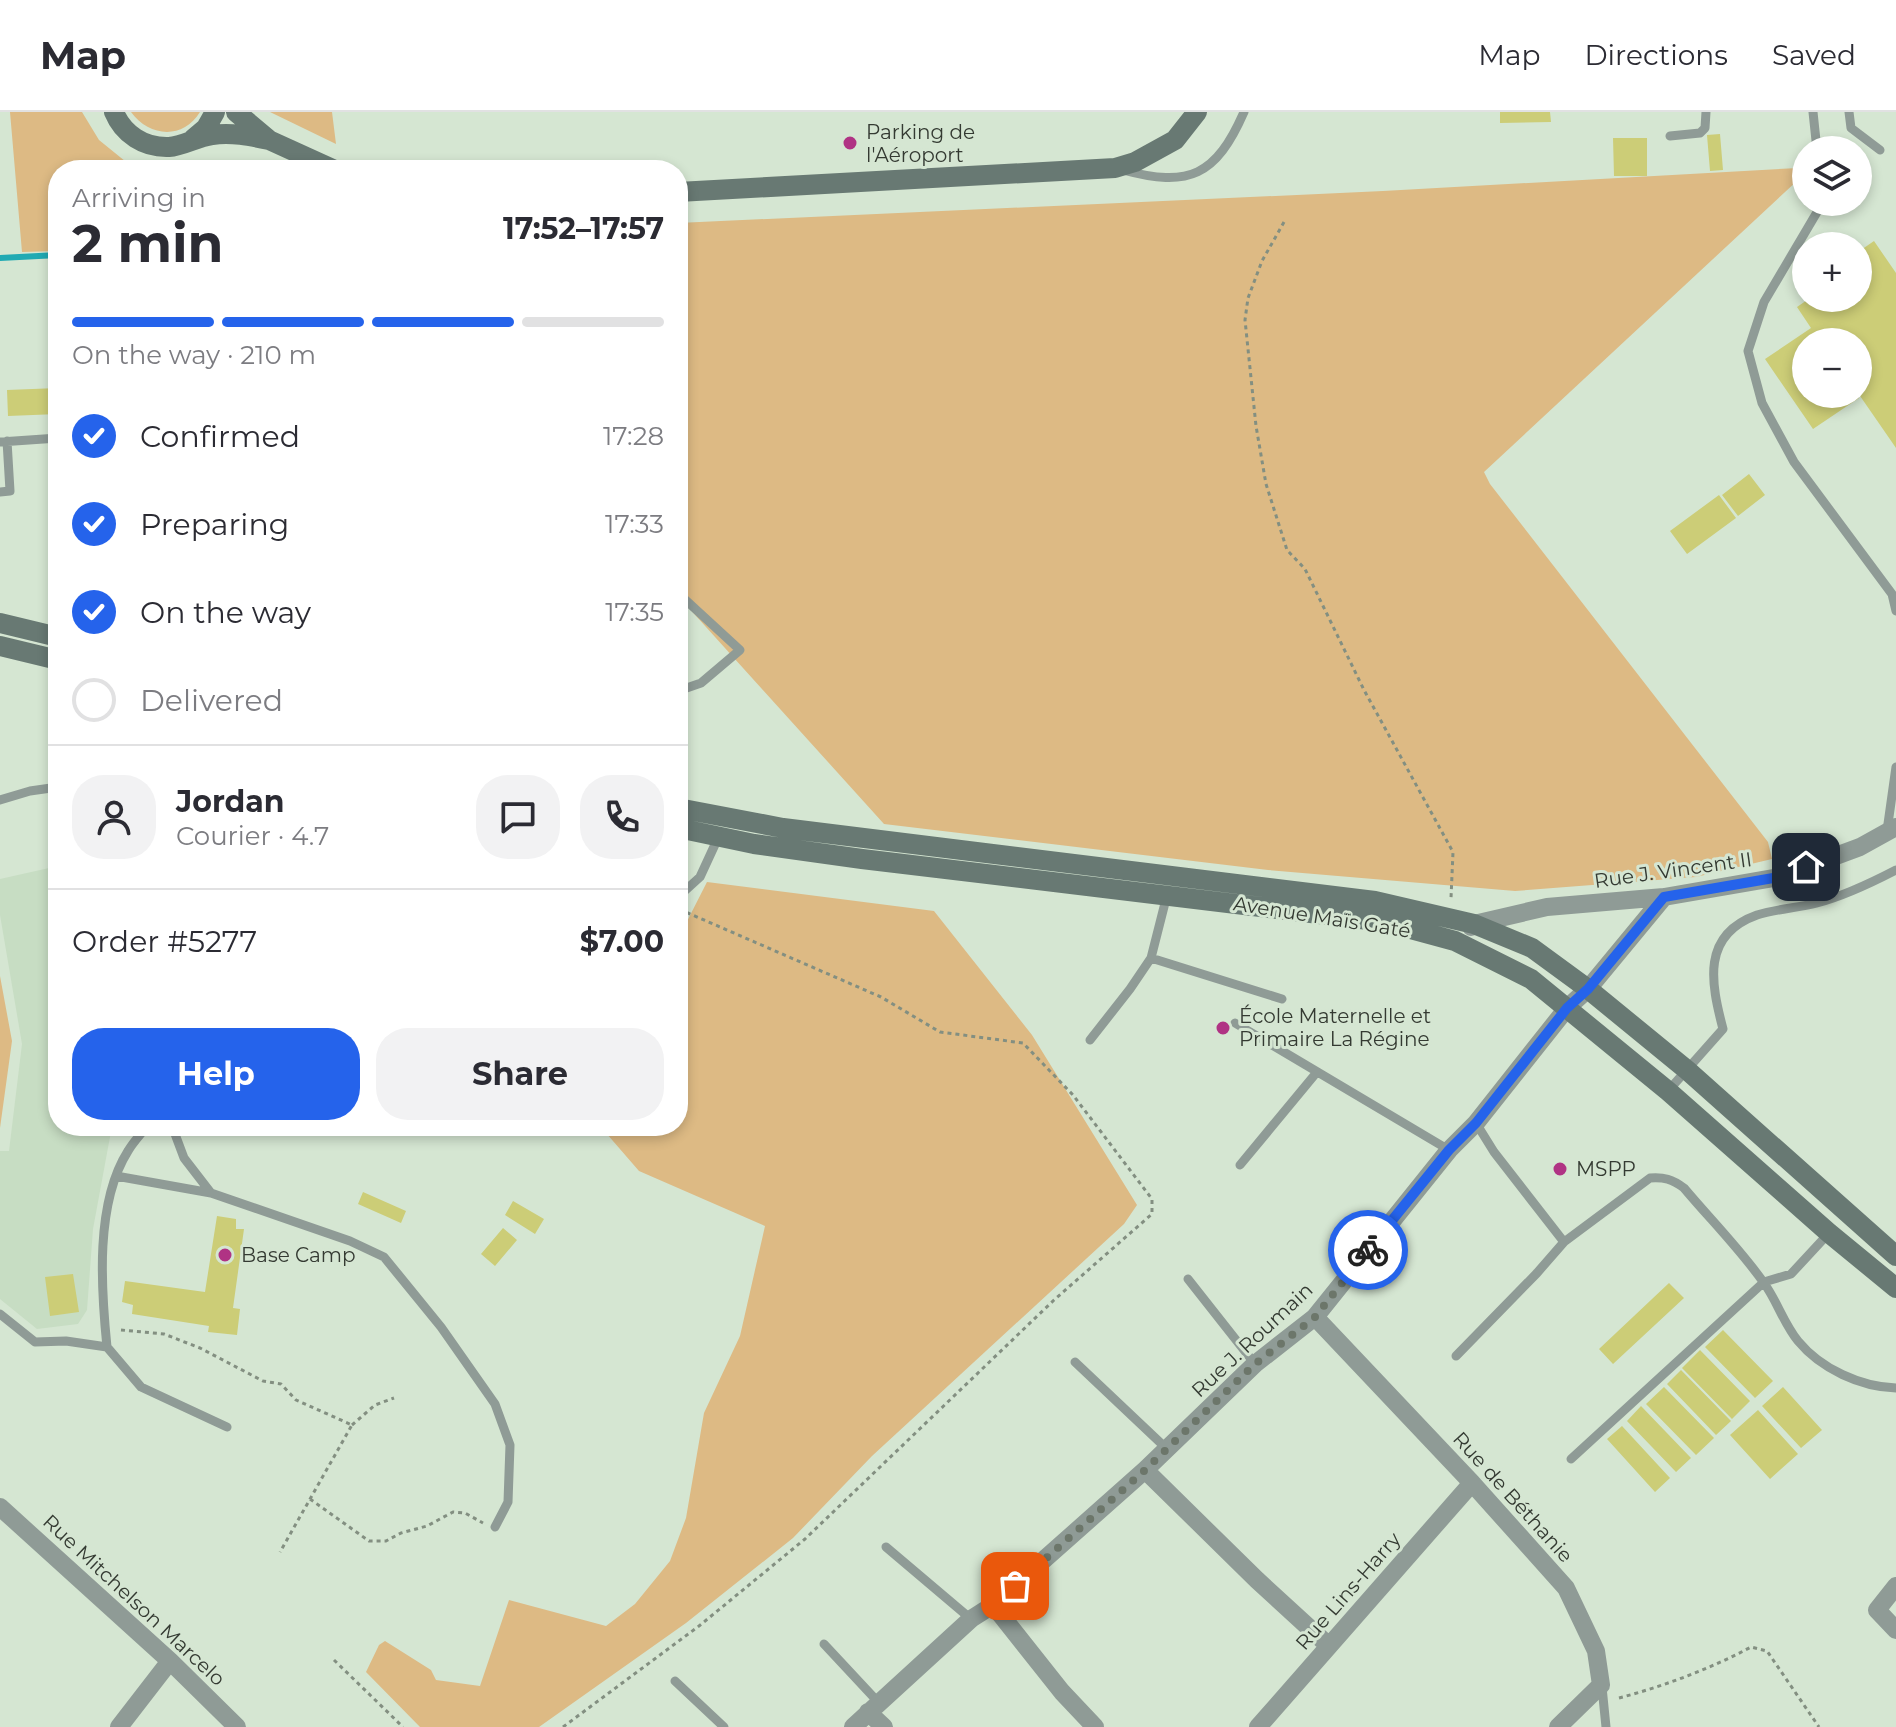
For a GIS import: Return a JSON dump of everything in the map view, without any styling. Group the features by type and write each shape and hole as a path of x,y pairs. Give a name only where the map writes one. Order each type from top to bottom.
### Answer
{"main road":[{"path":"114,112 118,122 132,137 150,146 171,147 212,135 239,134 269,140 313,160"},
{"path":"190,141 206,128 215,112"},
{"path":"236,112 269,140"},
{"path":"688,191 1115,168 1135,162 1175,140 1197,112"},
{"path":"0,623 48,635"},
{"path":"0,646 48,658"},
{"name":"Avenue Maïs Gaté","path":"688,810 783,828 1375,901 1474,924 1532,948 1588,989 1687,1070 1896,1256"},
{"name":"Avenue Maïs Gaté","path":"688,830 862,859 1385,922 1455,941 1531,979 1668,1091 1829,1233 1896,1287"}],"street":[{"name":"Rue J. Vincent II","path":"1455,941 1474,924 1547,907 1664,897 1779,877 1860,847 1892,829"},
{"name":"Rue J. Roumain","path":"853,1727 971,1619 993,1605 1145,1470 1255,1364 1315,1317 1449,1150 1476,1123 1567,1008 1588,989 1664,897"},
{"name":"Rue de Béthanie","path":"1315,1317 1566,1588 1596,1651 1602,1693"},
{"path":"1145,1470 1329,1646"},
{"name":"Rue Lins-Harry","path":"1258,1727 1472,1483"},
{"name":"Rue Mitchelson Marcelo","path":"0,1507 170,1661 237,1727"},
{"path":"1896,1586 1877,1610 1896,1630"},
{"path":"993,1605 1062,1692 1095,1727"},
{"path":"119,1727 170,1661"},
{"path":"1558,1727 1602,1693"},
{"path":"874,1708 884,1727"}],"lane":[{"path":"1115,168 1156,179 1197,174 1223,153 1244,112"},
{"path":"1670,136 1700,133 1705,128 1706,112"},
{"path":"1813,112 1816,136"},
{"path":"1849,112 1851,128 1880,150"},
{"path":"1815,216 1764,302 1748,351 1762,403 1794,462 1892,594 1896,611"},
{"path":"0,492 10,491 4,441 48,439"},
{"path":"688,602 740,650 701,683 688,688"},
{"path":"1892,829 1896,767"},
{"path":"0,800 48,788"},
{"path":"688,888 700,877 719,837"},
{"path":"1668,1091 1723,1029 1712,988 1713,964 1725,934 1755,916 1819,903 1896,870"},
{"path":"1090,1040 1151,958 1167,895"},
{"path":"1151,958 1282,999"},
{"path":"1235,1023 1449,1150"},
{"path":"1240,1165 1317,1072"},
{"path":"1476,1123 1564,1242"},
{"path":"139,1136 127,1151 116,1176 106,1216 103,1254 107,1347 141,1387 227,1427"},
{"path":"176,1136 184,1158 211,1193"},
{"path":"116,1176 211,1193 350,1241 384,1257 441,1327 495,1404 510,1445 508,1502 495,1527"},
{"path":"1456,1356 1564,1242 1650,1178 1663,1177 1674,1180 1684,1188 1764,1282 1798,1341 1844,1376 1879,1387 1896,1388"},
{"path":"1571,1459 1764,1282 1791,1274 1829,1233"},
{"path":"1188,1279 1255,1364"},
{"path":"0,1314 35,1342 66,1341 107,1347"},
{"path":"1075,1362 1167,1449"},
{"path":"886,1547 971,1619"},
{"path":"824,1644 874,1708"},
{"path":"675,1681 724,1727"},
{"path":"1602,1693 1606,1727"}],"path":[{"path":"1284,222 1262,261 1248,298 1245,320 1256,426 1266,484 1287,550 1305,569 1364,690 1453,852 1450,888 1453,917"},
{"path":"563,1727 699,1626 805,1539 1054,1300 1152,1214 1152,1199 1073,1095 1023,1043 940,1032 881,997 688,913"},
{"path":"105,1329 164,1334 200,1348 263,1381 281,1384 296,1400 352,1425"},
{"path":"280,1552 352,1425 375,1405 394,1398"},
{"path":"310,1499 369,1541 386,1541 409,1530 427,1526 453,1512 465,1513 495,1527"},
{"path":"1602,1693 1650,1690 1751,1647 1767,1651 1819,1727"},
{"path":"334,1660 403,1727"}],"shaded area":[{"path":"10,112 82,112 99,140 124,160 48,160 48,251 22,252"},
{"path":"131,112 200,112 185,127 166,132 147,126"},
{"path":"270,112 332,112 336,144"},
{"path":"1792,168 1792,186 1484,472 1490,484 1768,842 1772,859 1696,877 1515,891 1268,870 884,824 688,607 688,223 1383,191"},
{"path":"48,868 48,1136 110,1136 93,1229 87,1310 78,1324 37,1329 0,1299 0,1151 9,1151 22,1044 0,915 0,879"},
{"path":"707,882 934,911 1032,1035 1137,1205 1124,1224 872,1456 793,1538 686,1623 539,1727 420,1727 366,1672 379,1645 385,1641 431,1670 436,1680 480,1686 509,1600 606,1626 635,1604 670,1561 686,1518 704,1413 740,1336 765,1226 639,1171 609,1136 688,1136 688,919"},
{"path":"0,976 12,1041 0,1128"}],"building":[{"path":"1500,112 1550,112 1551,122 1500,123"},
{"path":"1720,134 1723,170 1710,171 1707,135"},
{"path":"1613,138 1647,138 1647,176 1614,176"},
{"path":"1874,241 1896,273 1896,448 1868,408 1872,408 1872,328 1811,328 1800,312 1872,312"},
{"path":"1792,341 1792,398 1765,359"},
{"path":"48,388 48,414 8,416 7,390"},
{"path":"1799,408 1844,408 1813,429"},
{"path":"1749,474 1765,495 1738,516 1722,495"},
{"path":"1719,495 1736,518 1687,554 1670,531"},
{"path":"363,1192 406,1211 401,1223 358,1204"},
{"path":"513,1201 544,1219 535,1234 505,1215"},
{"name":"Base Camp","path":"217,1216 236,1219 236,1229 244,1229 233,1308 240,1309 237,1335 208,1332 209,1326 132,1314 133,1305 122,1302 125,1281 205,1292"},
{"path":"503,1228 517,1240 495,1266 481,1254"},
{"path":"73,1274 79,1312 50,1316 45,1277"},
{"path":"1669,1283 1684,1298 1613,1364 1599,1349"},
{"path":"1723,1330 1773,1381 1755,1398 1705,1347"},
{"path":"1700,1350 1750,1401 1732,1419 1682,1368"},
{"path":"1681,1370 1731,1421 1716,1435 1667,1384"},
{"path":"1664,1387 1714,1438 1696,1455 1646,1404"},
{"path":"1783,1387 1822,1430 1801,1448 1762,1406"},
{"path":"1641,1406 1691,1458 1676,1472 1627,1421"},
{"path":"1758,1410 1798,1454 1770,1479 1730,1435"},
{"path":"1622,1426 1670,1478 1655,1492 1607,1439"}],"waterway":[{"path":"0,258 48,256"}],"way so far":[{"path":"1015,1586 1145,1470 1255,1364 1315,1317 1368,1250"}],"place":[{"name":"Parking de l'Aéroport","path":"850,143"},
{"name":"École Maternelle et Primaire La Régine","path":"1223,1028"},
{"name":"MSPP","path":"1560,1169"},
{"name":"Base Camp","path":"225,1255"}],"route":[{"path":"1368,1250 1449,1150 1476,1123 1567,1008 1588,989 1664,897 1779,877 1806,867"}]}
